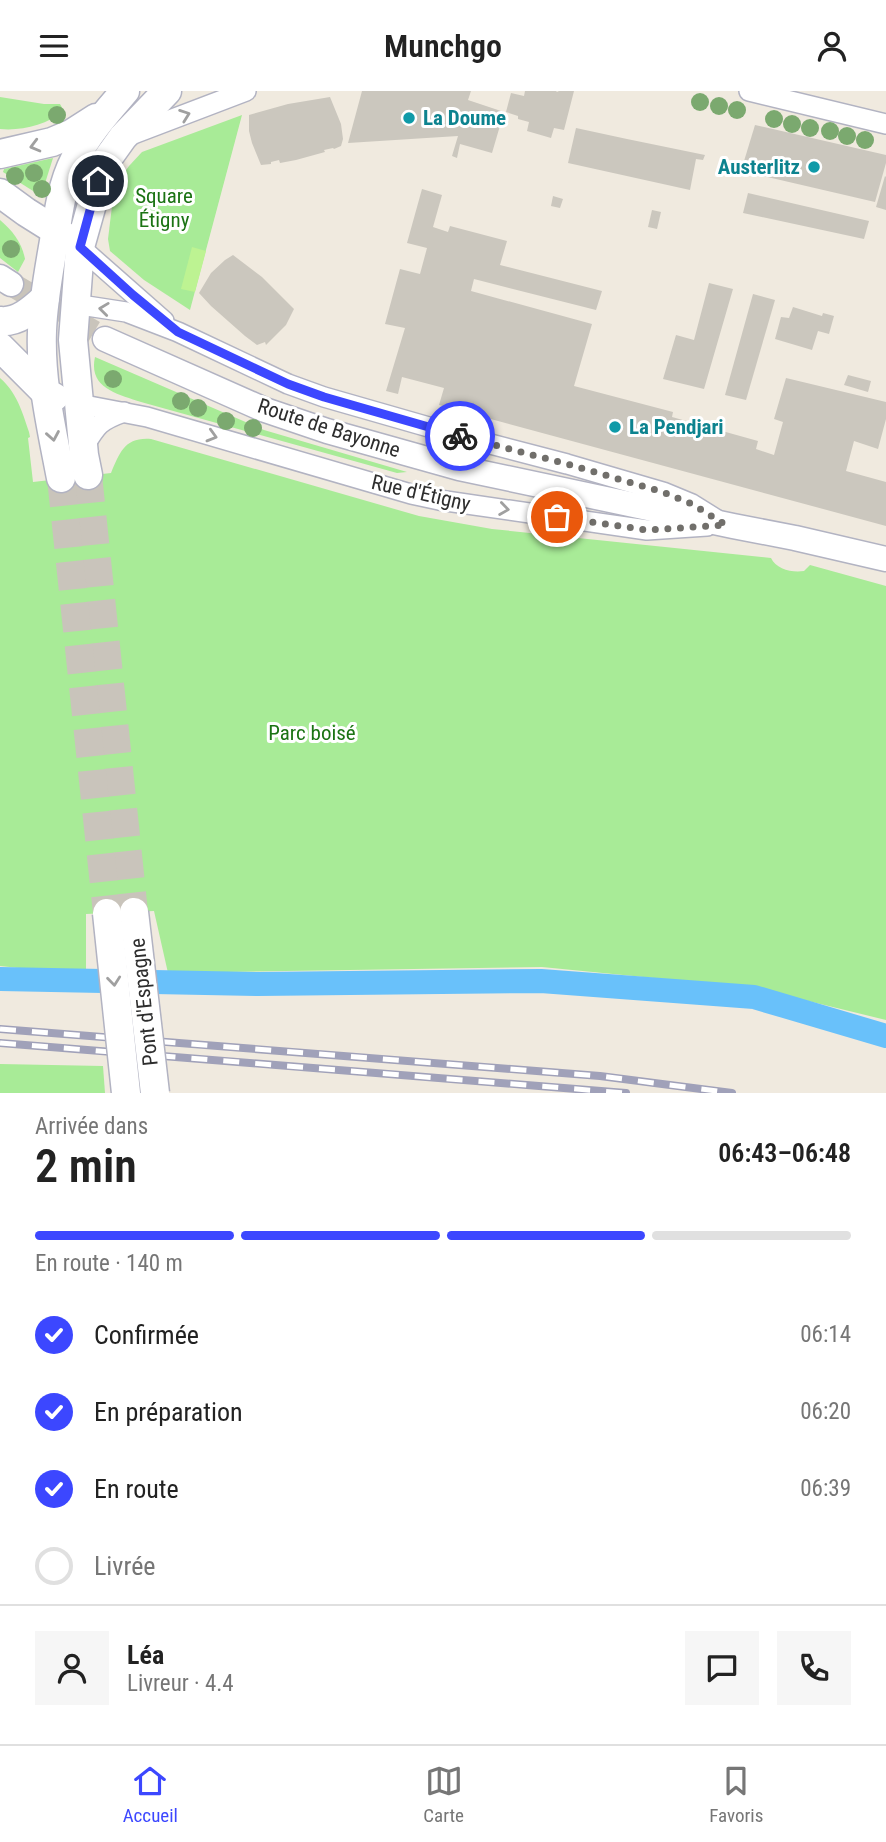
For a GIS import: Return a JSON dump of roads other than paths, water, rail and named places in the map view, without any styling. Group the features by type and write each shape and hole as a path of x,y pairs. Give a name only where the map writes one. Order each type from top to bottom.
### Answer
{"main road":[{"path":"77,467 79,404 73,340 80,247 103,165 123,137 167,91"},
{"path":"0,154 71,134 118,99"},
{"path":"77,467 46,393 42,332 45,298 64,188 83,143 118,99"},
{"path":"0,193 80,247"},
{"path":"45,298 74,305"},
{"path":"0,321 8,322 31,312 45,298"},
{"path":"0,347 46,393 79,404"},
{"name":"Pont d'Espagne","path":"126,1093 120,912 155,1093"}],"street":[{"path":"123,137 246,91"},
{"path":"749,91 886,124"},
{"name":"Rue d'Étigny","path":"80,247 178,332"},
{"name":"Rue d'Étigny","path":"74,305 126,312 178,332 288,384 324,397 663,492 692,504 726,525"},
{"name":"Route de Bayonne","path":"105,339 265,410 327,431 459,468 726,525"},
{"name":"Rue d'Étigny","path":"79,404 147,417 439,500 647,530 726,525 886,559"},
{"path":"77,467 98,425 107,418 124,412"}],"waterway":[{"path":"0,979 258,984 541,981 754,997 886,1036"}],"tunnel":[{"path":"11,284 105,339"},
{"path":"88,475 134,912"},
{"path":"61,478 107,913"}],"railway":[{"path":"0,1029 600,1076 732,1093"},
{"path":"0,1043 626,1093"}],"place":[{"name":"La Doume","path":"409,118"},
{"name":"Austerlitz","path":"814,167"},
{"name":"La Pendjari","path":"615,427"}],"park label":[{"name":"Square Étigny","path":"164,208"},
{"name":"Parc boisé","path":"312,733"}]}
